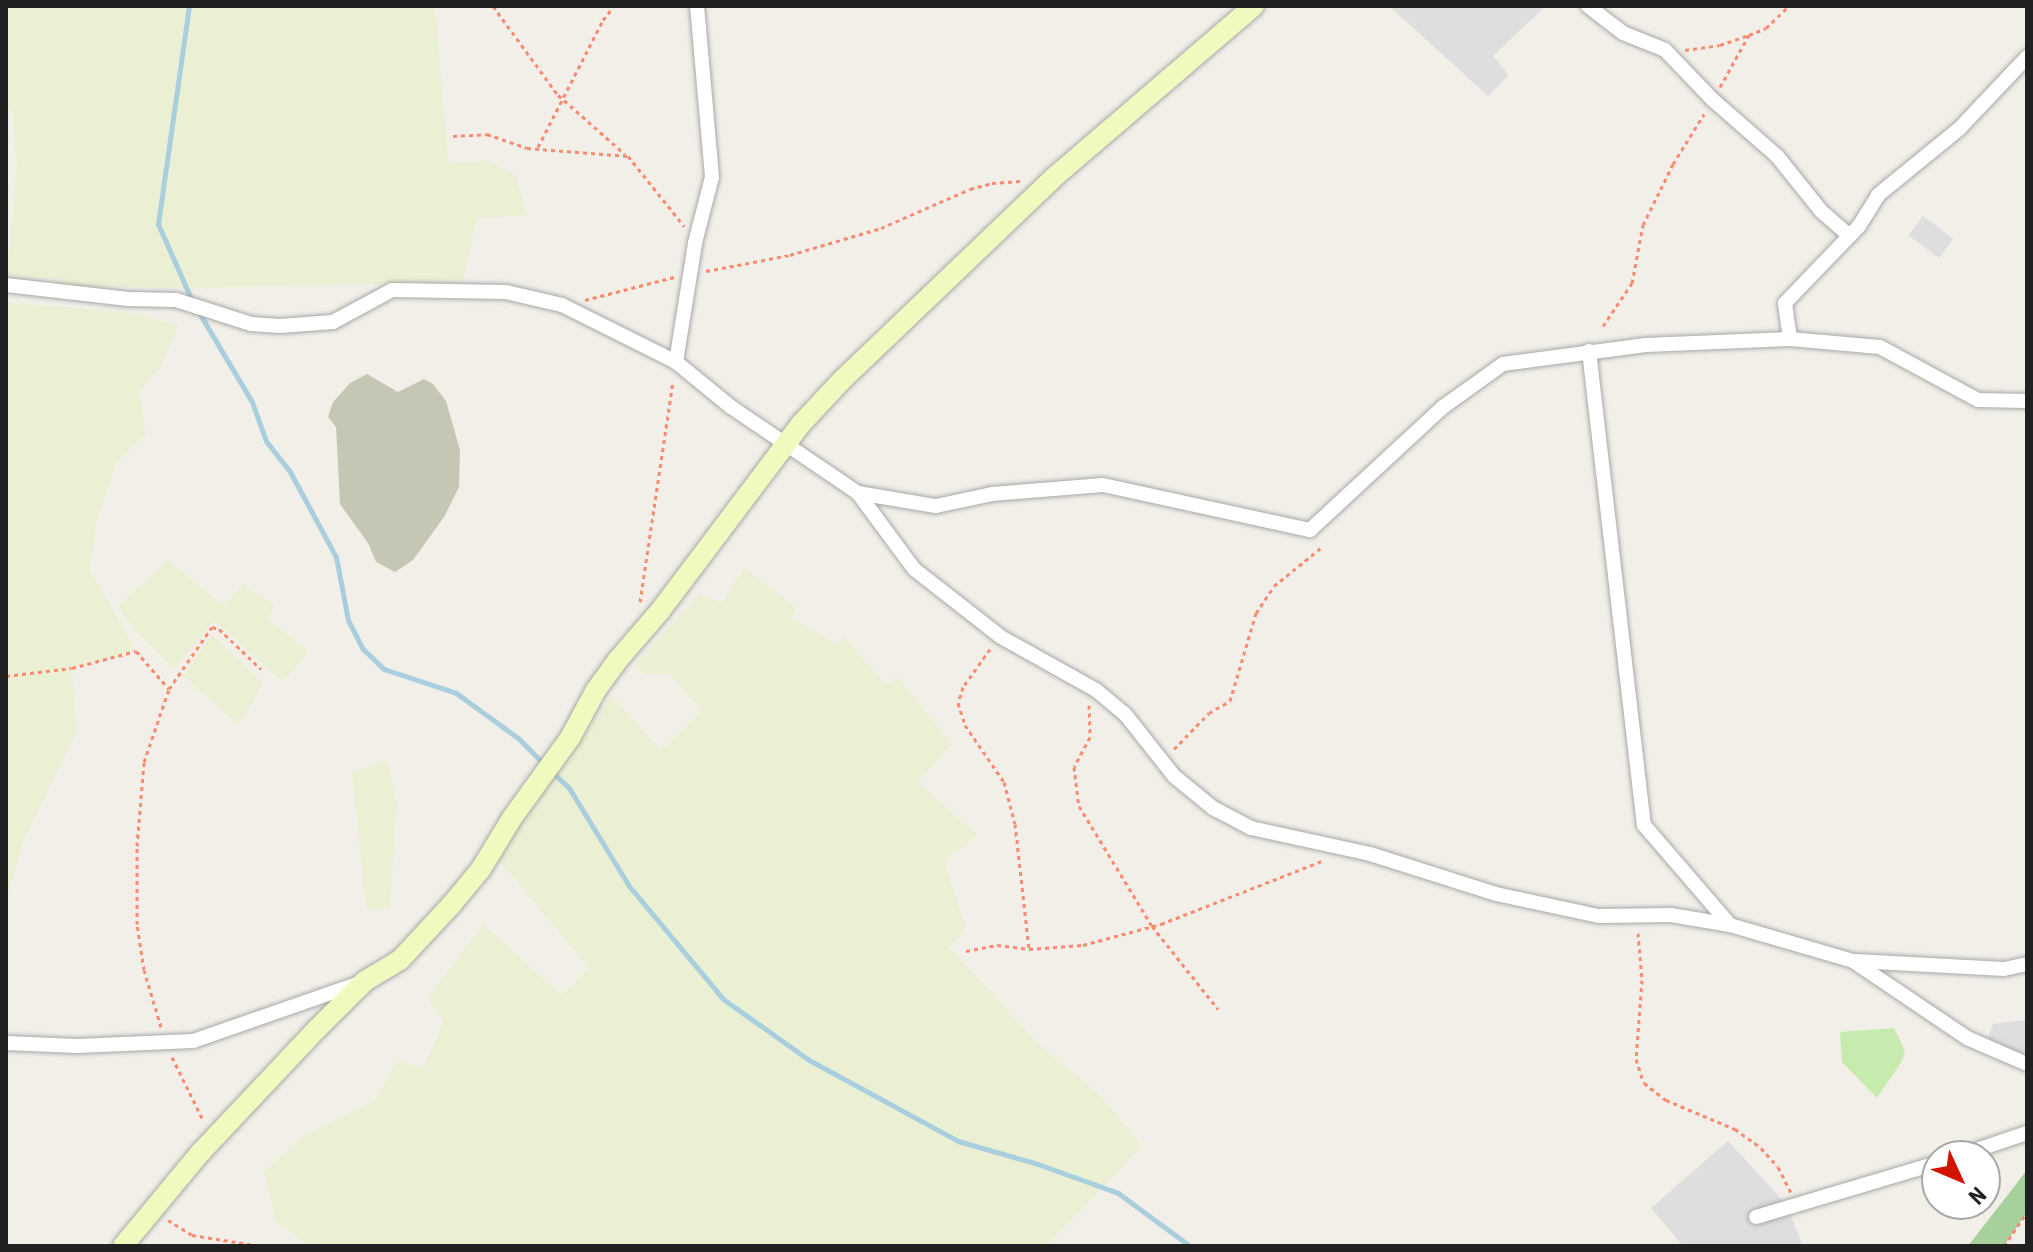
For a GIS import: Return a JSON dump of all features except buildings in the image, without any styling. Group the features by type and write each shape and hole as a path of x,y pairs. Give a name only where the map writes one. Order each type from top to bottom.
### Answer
{"street":[{"path":"676,362 695,243 712,177 697,6"},
{"path":"6,1043 77,1046 193,1041 365,981 400,960 481,869 512,818 570,738 596,690 787,444 843,379 1052,179 1254,6"},
{"path":"1588,6 1623,33 1665,50 1713,100 1777,156 1821,211 1850,236"},
{"path":"1790,339 1785,303 1850,236 1878,195 1959,129 2027,57"},
{"path":"6,285 128,299 176,300 251,324 280,326 333,322 392,290 506,292 562,305 676,362 731,407 858,493 914,569 1001,637 1084,683 1125,714 1174,776 1213,808 1251,828 1355,851 1496,894 1599,916 1671,915 1730,925 1853,961 2004,969 2027,964"},
{"path":"858,493 936,506 992,494 1103,485 1310,530 1443,407 1503,364 1589,351 1790,339 1880,347 1978,400 2027,401"},
{"path":"1589,351 1644,825 1730,925"},
{"path":"1853,961 1967,1038 2027,1064"},
{"path":"123,1246 213,1139 365,981"},
{"path":"2001,1142 2027,1133"},
{"path":"1756,1217 1794,1203 1878,1183 1921,1168"}],"path":[{"path":"493,6 562,98 628,156 659,191 695,243"},
{"path":"537,148 614,6"},
{"path":"1665,50 1720,45 1749,35 1766,28 1789,6"},
{"path":"1603,326 1632,283 1643,225 1673,164 1749,35"},
{"path":"453,136 487,134 537,148 628,156"},
{"path":"562,305 692,273 790,255 866,233 992,183 1052,179"},
{"path":"649,624 640,604 642,575 676,362"},
{"path":"1163,762 1209,713 1230,701 1256,613 1274,586 1322,547"},
{"path":"213,1139 166,1044 144,970 139,940 137,846 144,762 169,689 212,627 219,629 261,669"},
{"path":"1001,637 963,687 958,703 965,725 1004,782 1015,824 1029,949"},
{"path":"6,676 72,668 136,651 169,689"},
{"path":"1084,683 1092,717 1090,737 1074,767 1079,806 1152,926 1218,1009"},
{"path":"966,951 997,945 1029,949 1083,945 1152,926 1355,851"},
{"path":"1638,915 1642,980 1636,1059 1644,1083 1666,1100 1735,1129 1761,1148 1778,1167 1794,1203"},
{"path":"152,1210 192,1235 261,1246"},
{"path":"2004,1246 2027,1212"}],"shaded area":[{"path":"6,6 435,6 448,163 487,160 515,174 527,215 477,218 463,282 201,288 60,286 60,279 7,275 17,164 12,110 6,109"},
{"path":"1389,6 1546,6 1493,56 1509,75 1488,96"},
{"path":"1923,216 1953,239 1939,258 1909,235"},
{"path":"6,302 134,313 179,325 160,368 139,392 146,435 116,464 96,524 90,570 136,651 72,668 77,732 24,839 6,900"},
{"path":"367,374 398,392 424,379 433,384 446,401 460,450 459,487 444,517 413,560 395,572 376,562 368,543 340,504 336,427 328,417 333,402 350,383"},
{"path":"168,560 224,606 243,584 275,606 267,618 309,651 283,682 214,620 174,669 134,629 118,606"},
{"path":"744,568 797,607 791,618 837,644 844,637 887,685 897,676 952,744 918,782 978,835 944,861 966,928 950,948 1043,1048 1097,1092 1142,1146 1047,1246 310,1246 276,1222 264,1172 302,1137 374,1101 398,1060 423,1068 444,1022 427,999 483,924 562,995 589,968 496,857 612,696 661,750 702,710 669,674 644,674 634,665 700,594 721,604"},
{"path":"212,635 263,683 239,725 183,676"},
{"path":"387,760 397,803 390,909 366,909 352,772"},
{"path":"2027,1020 2027,1062 1985,1045 1993,1024"},
{"path":"1728,1141 1786,1204 1802,1244 1683,1246 1651,1208"}],"green space":[{"path":"1894,1028 1905,1051 1902,1061 1877,1098 1842,1062 1840,1032"},
{"path":"2027,1170 2027,1212 2004,1246 1968,1246 1988,1220 2001,1220 2001,1203"}],"waterway":[{"path":"189,6 158,224 193,303"},
{"path":"198,311 252,402 266,441 289,470 336,557 348,620 363,649 384,669 456,693 518,738 544,764"},
{"path":"551,771 569,788 629,886 723,999 809,1060 958,1141 1038,1164 1118,1193 1190,1246"}]}
